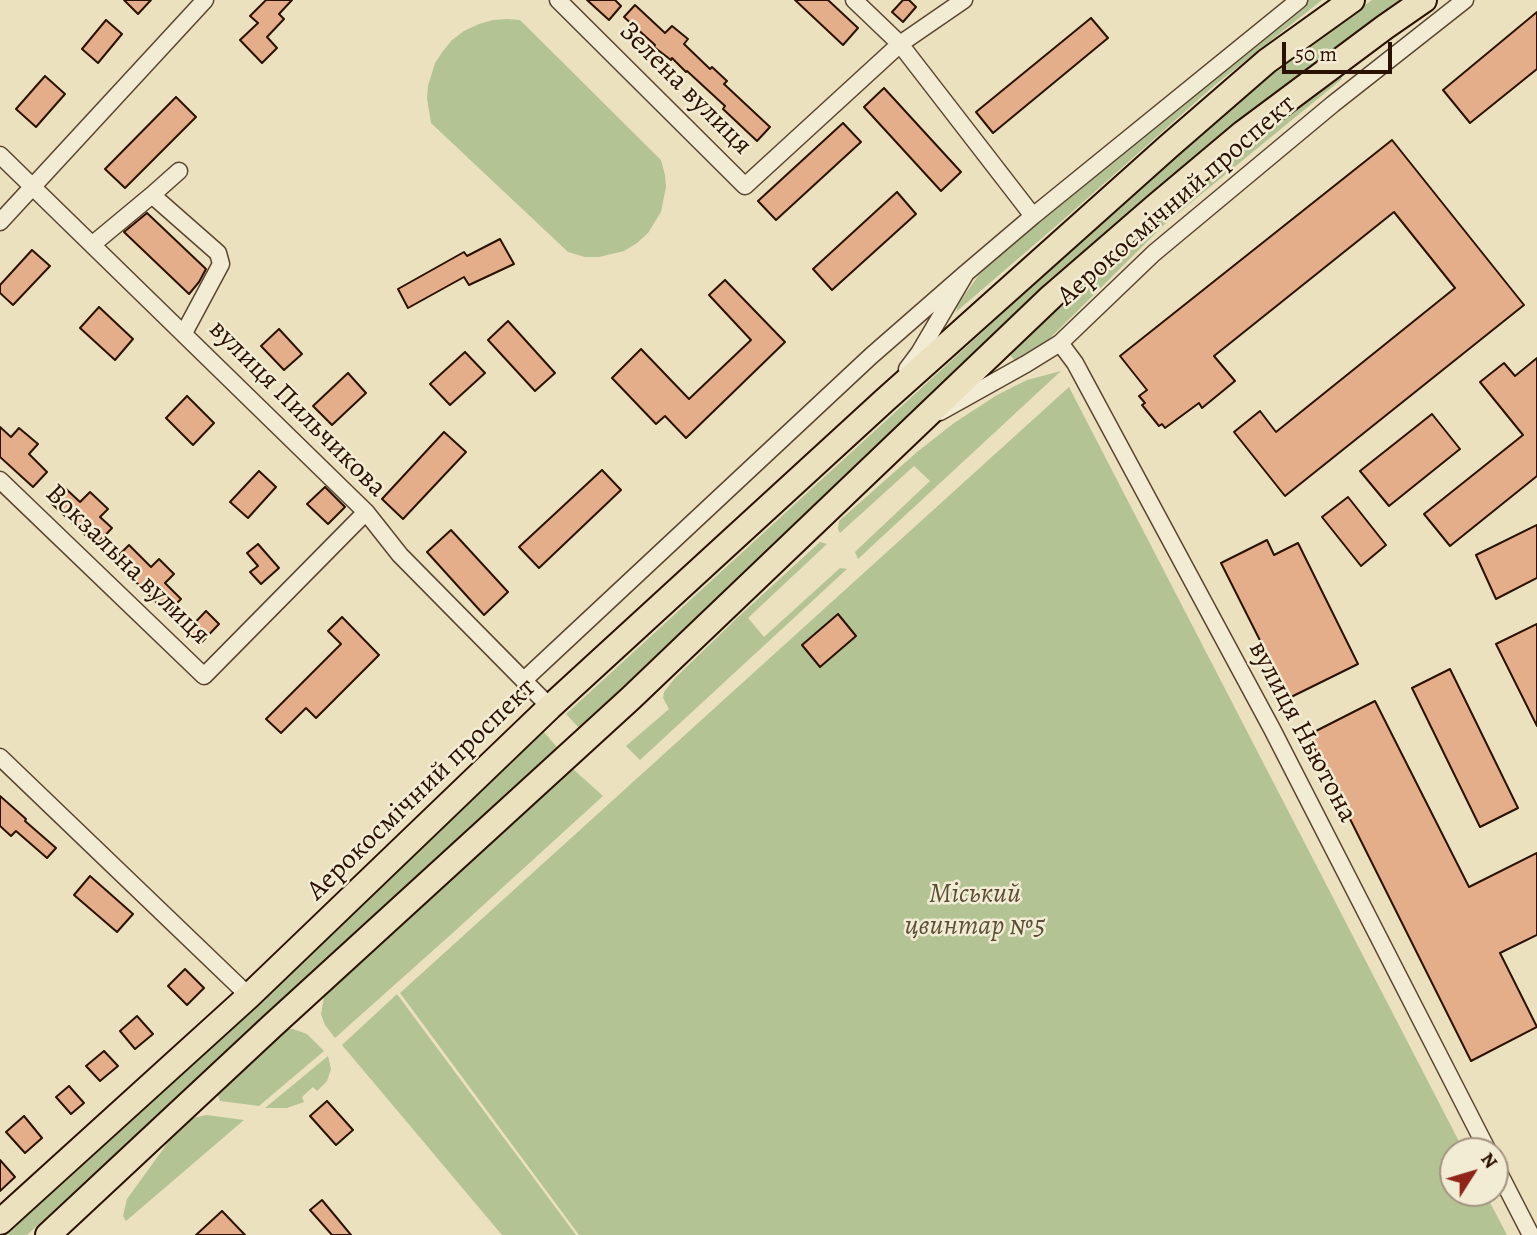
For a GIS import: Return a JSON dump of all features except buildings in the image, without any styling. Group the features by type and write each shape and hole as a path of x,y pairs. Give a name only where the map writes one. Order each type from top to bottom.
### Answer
{"main road":[{"name":"Аерокосмічний проспект","path":"0,1222 249,996 550,707 885,400 1267,61 1352,0"},
{"name":"Аерокосмічний проспект","path":"48,1235 631,698 1052,296 1243,133 1424,0"}],"street":[{"path":"0,222 205,0"},
{"name":"Зелена вулиця","path":"558,0 745,186 900,44"},
{"path":"854,0 900,44 1033,216"},
{"path":"900,44 964,0"},
{"name":"Аерокосмічний проспект","path":"524,680 871,356 1033,216 1299,0"},
{"name":"Аерокосмічний проспект","path":"914,426 1060,343 1164,245 1333,104 1465,0"},
{"name":"вулиця Пильчикова","path":"0,155 366,512 400,555 550,707"},
{"path":"93,244 179,171"},
{"path":"152,195 218,253 221,264 184,334"},
{"name":"Аерокосмічний проспект","path":"885,400 919,353 966,273"},
{"name":"вулиця Ньютона","path":"1060,343 1075,363 1272,729 1481,1137"},
{"name":"Вокзальна вулиця","path":"0,480 204,676 366,512"},
{"path":"0,757 249,996"},
{"path":"1509,1192 1531,1235"}],"green space":[{"path":"1306,0 1322,0 1215,85 956,312 958,304 986,265"},
{"path":"1372,0 1402,0 1229,129 1057,276 579,728 566,714 1037,282 1277,68"},
{"path":"493,20 520,20 661,160 666,187 661,212 648,233 624,251 599,257 585,257 568,252 431,123 428,86 435,63 443,51 464,31"},
{"path":"1338,73 1342,79 1166,223 1037,351 1014,360 1008,352 1204,180"},
{"path":"1061,371 858,559 855,552 930,481 914,466 840,533 839,521 954,423 997,395 1027,380"},
{"name":"Міський цвинтар №5","path":"1069,387 1457,1137 1439,1137 1439,1207 1492,1207 1507,1235 579,1235 400,993"},
{"path":"820,542 827,544 748,618 764,637 840,568 847,569 640,760 626,746 669,709 663,698 664,692 674,679"},
{"path":"543,731 557,747 27,1235 0,1235"},
{"path":"573,769 603,796 335,1038 321,1014 324,997"},
{"path":"397,994 576,1235 502,1235 342,1045"},
{"path":"288,1029 307,1034 324,1051 259,1106 220,1101 218,1095"},
{"path":"328,1056 331,1069 327,1081 317,1091 313,1087 302,1097 304,1102 287,1108 265,1108"},
{"path":"207,1115 244,1120 126,1221 123,1216 127,1199 169,1141 192,1118"}]}
